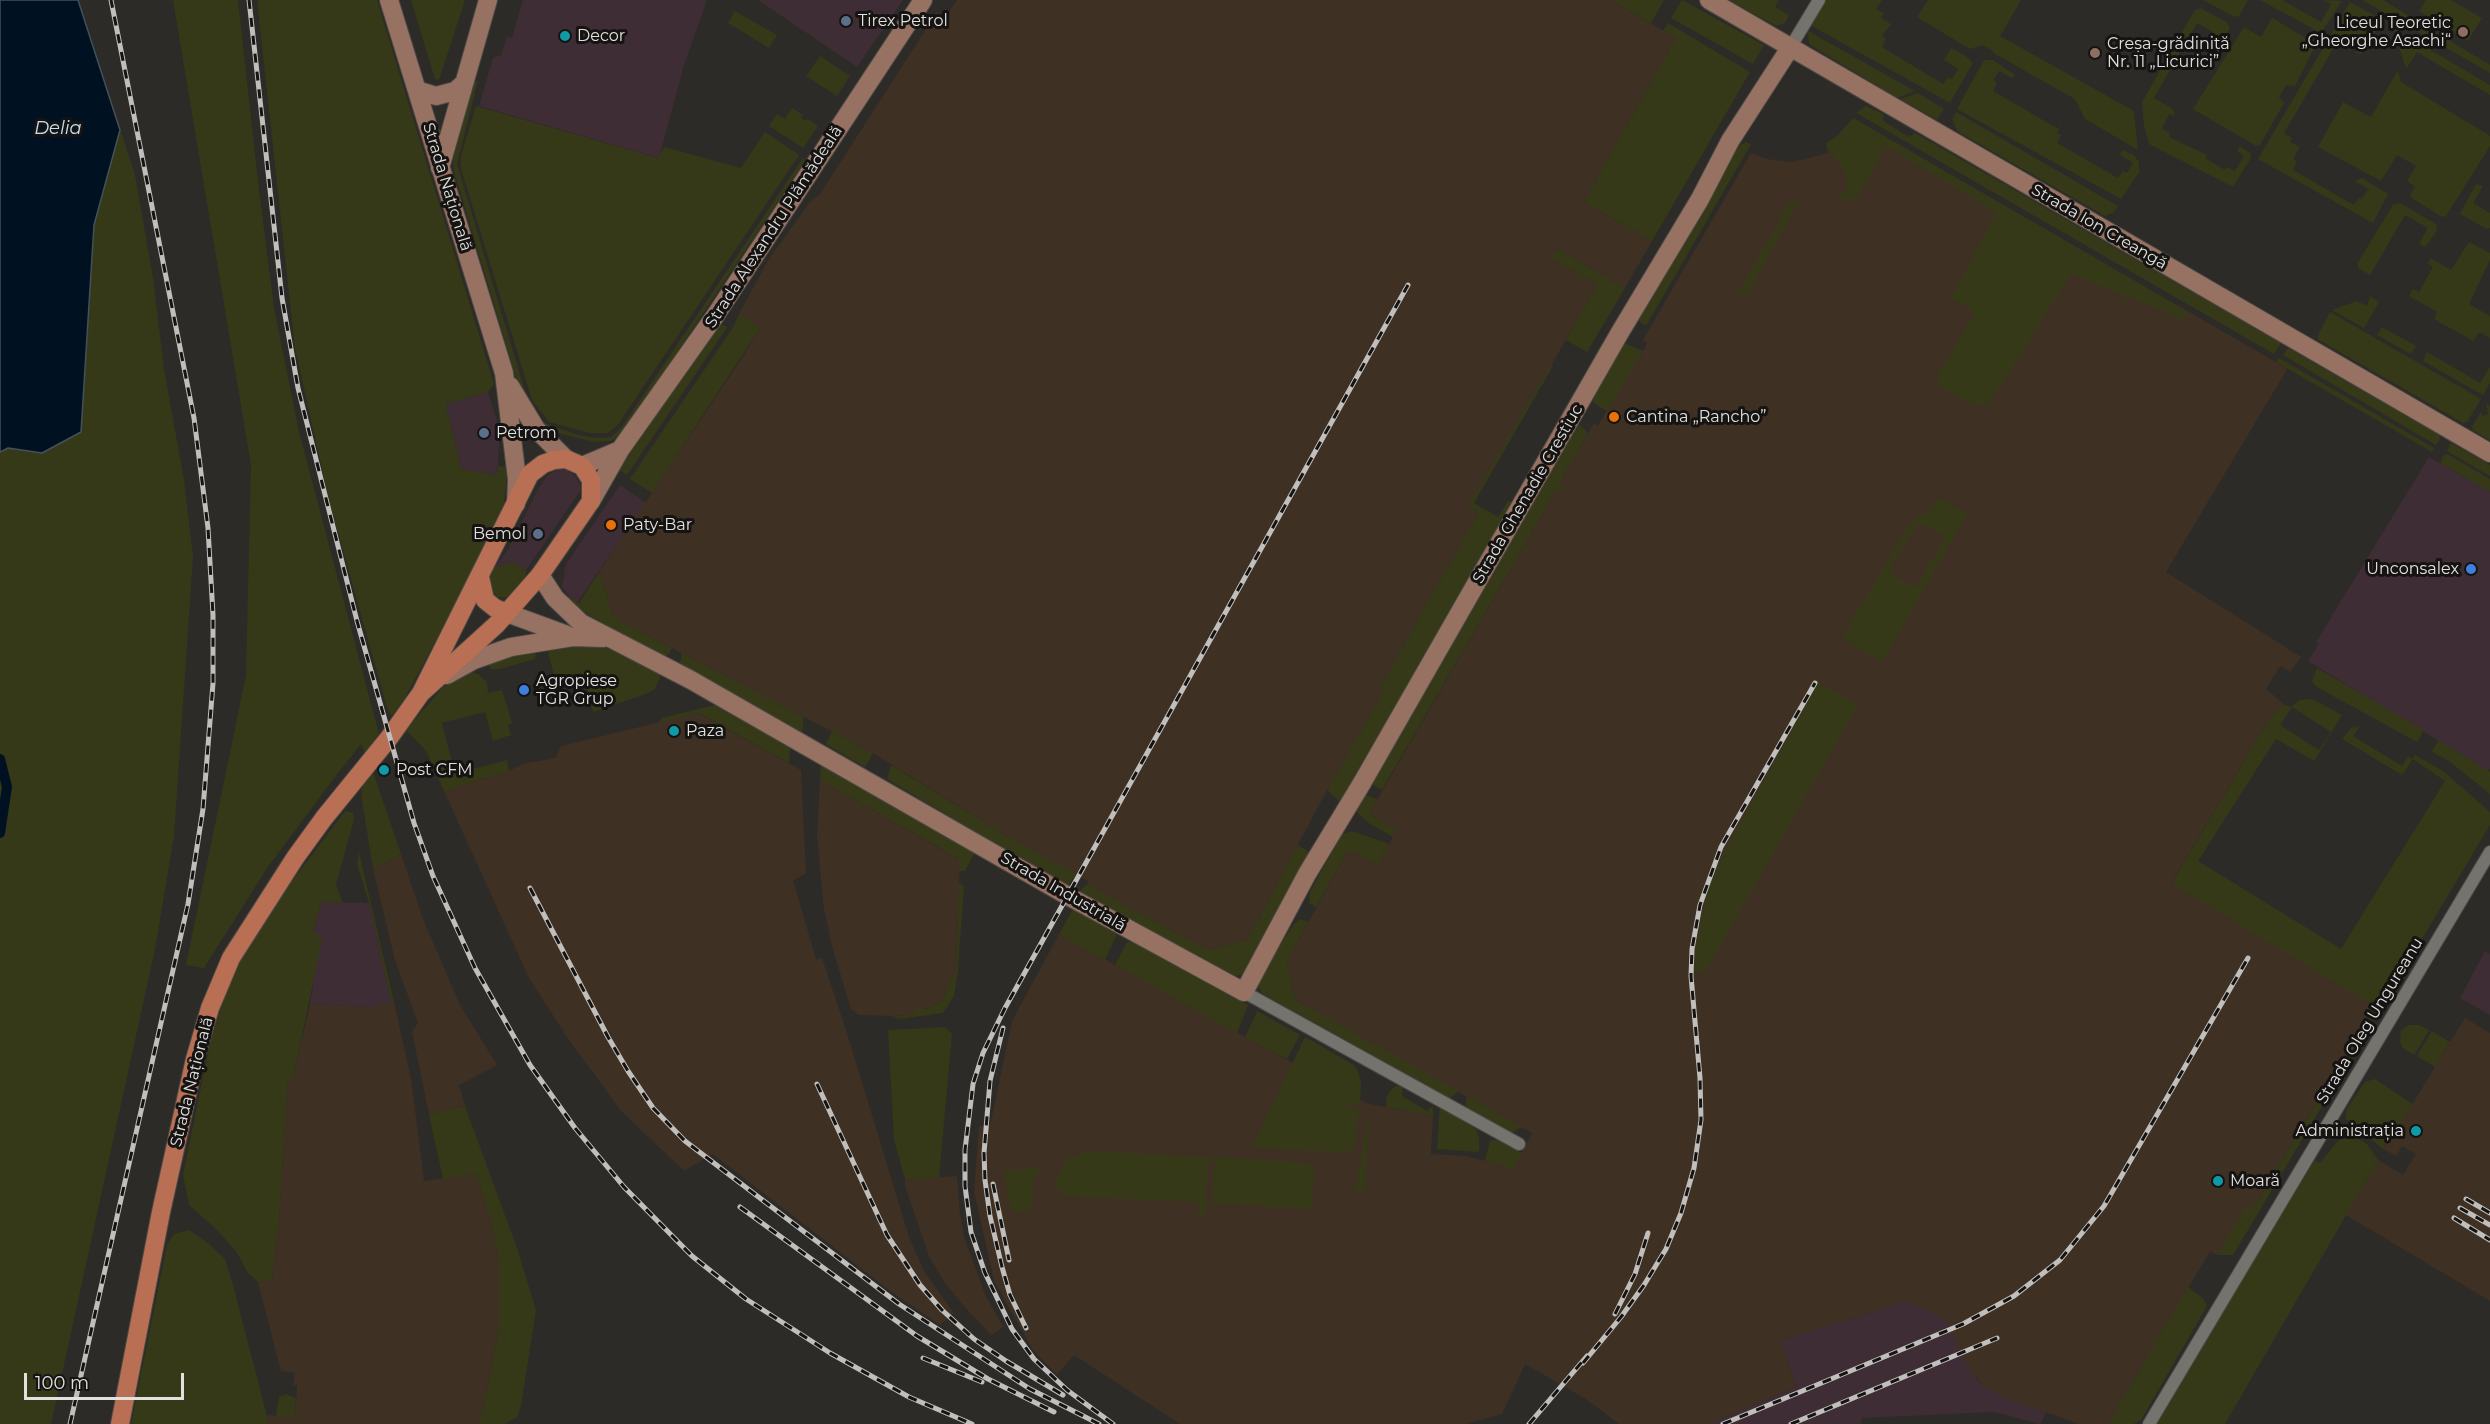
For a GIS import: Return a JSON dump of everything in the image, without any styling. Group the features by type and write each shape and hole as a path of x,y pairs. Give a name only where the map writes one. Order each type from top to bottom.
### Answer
{"main road":[{"name":"Strada Națională","path":"120,1424 161,1212 195,1059 210,1008 231,958 274,889 324,818 389,738 421,693 530,474 543,464 554,460 574,463 591,480 591,501 540,575 507,613 421,693"},
{"path":"480,577 485,600 495,608 507,613"}],"street":[{"name":"Strada Națională","path":"389,0 504,374 517,400 536,429 574,463"},
{"path":"440,168 488,0"},
{"name":"Strada Alexandru Plămădeală","path":"591,501 620,450 715,316 923,0"},
{"name":"Strada Ion Creangă","path":"1709,0 2490,453"},
{"name":"Strada Ghenadie Crestiuc","path":"1244,992 1307,874 1362,783 1619,334 1700,199 1730,141 1819,0"},
{"path":"417,90 436,96 455,91 463,84"},
{"name":"Strada Națională","path":"504,374 517,479 516,504"},
{"path":"574,463 620,450"},
{"name":"Strada Industrială","path":"540,575 555,598 581,623 691,680 1068,896 1519,1144"},
{"name":"Strada Industrială","path":"507,613 573,637"},
{"name":"Strada Industrială","path":"421,693 457,668 511,647 573,637 609,639"},
{"name":"Strada Oleg Ungureanu","path":"2149,1424 2490,852"}],"shaded area":[{"path":"523,0 707,0 684,65 659,158 479,106 493,58 501,55 507,37 512,38"},
{"path":"758,0 903,0 857,67"},
{"path":"957,0 1611,0 1676,38 1584,202 1652,241 1625,288 1558,249 1553,258 1598,285 1469,506 1479,512 1379,689 1384,692 1327,790 1248,939 1207,950 1087,884 1088,881 1010,838 873,753 613,617 599,572 760,328 739,314 769,259 810,202 820,194 937,12 946,16"},
{"path":"1860,122 2286,368 2166,572 2301,657 2290,672 2280,666 2266,689 2285,705 2271,716 2172,882 2374,1005 2253,1209 2246,1206 2217,1255 2210,1251 2108,1424 2079,1424 2008,1399 1984,1387 1967,1365 1946,1320 1908,1301 1781,1340 1796,1387 1709,1424 1619,1424 1586,1399 1525,1364 1502,1414 1466,1424 1180,1424 1074,1355 1057,1375 1033,1350 994,1281 974,1191 979,1126 990,1126 1012,1021 1059,934 1358,1099 1369,1104 1433,1116 1431,1154 1465,1156 1514,1168 1532,1133 1295,1000 1287,961 1348,850 1377,865 1397,830 1369,814 1557,489 1563,492 1565,488 1559,484 1594,423 1598,426 1638,356 1640,357 1647,343 1643,340 1751,153 1766,159 1792,162 1821,155 1831,151"},
{"path":"488,392 500,431 497,475 461,469 446,404"},
{"path":"2429,457 2490,492 2490,768 2488,771 2308,661 2319,644 2316,642"},
{"path":"558,470 567,470 575,476 582,488 526,570 512,562 494,568 509,548 538,489 548,475"},
{"path":"620,485 646,503 576,604 562,587 566,564"},
{"path":"698,713 801,770 806,874 793,880 816,959 822,958 846,1030 910,1240 925,1273 954,1313 940,1325 889,1290 713,1154 684,1171 622,1112 569,1040 529,978 444,791 503,773 527,763 556,758 561,746"},
{"path":"820,780 960,860 956,968 942,1002 908,1015 859,1015 851,1009 832,946 824,909 817,836"},
{"path":"401,854 423,919 460,1005 497,1065 459,1085 465,1106 429,1114 412,1032 418,1023 395,960 373,869"},
{"path":"321,902 369,903 391,1002 371,1007 310,1004 314,979 313,933"},
{"path":"2485,951 2490,954 2490,1015 2460,998"},
{"path":"394,1002 411,1079 424,1181 476,1174 491,1222 499,1259 499,1326 484,1406 478,1424 269,1424 267,1415 294,1417 297,1393 297,1385 293,1385 295,1373 281,1371 258,1282 272,1280 279,1219 288,1077 293,1077 310,1004 371,1007"},
{"path":"2465,1018 2490,1033 2490,1301 2346,1215 2378,1160 2403,1175 2416,1154 2402,1146 2396,1156 2383,1149"},
{"path":"957,1176 965,1240 985,1294 1003,1327 991,1335 945,1283 929,1256 905,1186 905,1180"},
{"path":"1908,1301 1946,1320 1976,1378 1984,1387 2008,1399 2046,1412 2040,1424 1994,1412 1862,1418 1861,1424 1709,1424 1796,1387 1781,1340"}],"green space":[{"path":"78,0 135,175 153,278 164,369 184,480 193,557 174,836 155,949 51,1424 0,1424 0,222"},
{"path":"173,0 238,0 274,308 299,432 379,734 365,753 361,744 338,773 267,868 204,968 186,965 246,675 251,465"},
{"path":"257,0 377,0 494,384 488,392 446,404 461,469 497,475 498,466 508,467 504,503 496,527 406,696 392,716 388,711 330,504 295,348"},
{"path":"411,0 465,0 439,80 435,79"},
{"path":"1611,0 1664,0 1651,23"},
{"path":"1682,0 1764,45 1753,64 1671,18"},
{"path":"1729,0 1779,0 1775,7 1789,15 1785,23 1776,26"},
{"path":"1826,0 1882,0 1876,9 1884,13 1881,18 1891,24 1882,36 1886,39 1882,47 1943,84 1948,77 1952,79 1958,69 1944,60 1951,48 1967,57 1973,63 1950,103 1810,25"},
{"path":"1928,0 2021,0 2000,36 2134,111 2138,150 2085,119 2075,99 1995,54 1992,50 1982,45 1970,49 1917,17"},
{"path":"2203,0 2248,0 2239,16 2235,17"},
{"path":"2260,0 2282,0 2321,22 2331,4 2324,0 2342,1 2321,33"},
{"path":"2362,0 2383,0 2490,65 2490,73"},
{"path":"2426,0 2451,0 2482,18 2468,41 2419,11"},
{"path":"2350,2 2379,18 2380,25 2361,54 2355,53 2360,43 2351,37 2348,40 2340,37 2284,133 2292,138 2290,142 2300,147 2293,159 2297,161 2293,170 2354,205 2359,198 2362,199 2368,189 2354,181 2362,178 2388,194 2373,223 2258,159"},
{"path":"2200,8 2227,22 2230,28 2219,49 2210,45 2216,34 2197,23 2154,98 2173,109 2175,116 2169,114 2162,129 2170,133 2169,137 2207,155 2205,158 2225,170 2227,167 2235,171 2244,156 2237,151 2240,146 2250,153 2251,158 2233,187 2149,144 2144,125 2142,102 2194,11"},
{"path":"735,11 777,35 769,48 728,23"},
{"path":"2272,18 2316,44 2295,86 2286,85 2279,97 2284,103 2260,145 2256,146 2193,109 2244,27 2261,37"},
{"path":"1668,23 1750,72 1652,241 1584,202 1676,38 1663,30"},
{"path":"2393,28 2490,85 2490,95 2417,52 2406,69"},
{"path":"1808,31 1915,91 1897,98 1809,44"},
{"path":"820,56 850,76 837,96 806,76"},
{"path":"1984,60 1993,60 2015,75 2012,78 1999,71 1993,80 1997,83 1993,91 2058,129 2064,119 2057,133 2061,135 2057,143 2118,178 2123,171 2127,173 2133,163 2120,155 2122,150 2134,155 2139,162 2139,172 2121,199 1957,109"},
{"path":"2398,70 2401,82 2490,136 2490,146 2446,216 2442,217 2410,197 2415,186 2407,181 2416,166 2397,155 2381,181 2318,147 2343,102 2371,117"},
{"path":"478,81 457,164 527,398 539,418 545,423 578,435 595,438 611,437 621,428 803,158 805,161 623,433 611,441 593,442 542,427 521,394 454,171 453,159 474,83"},
{"path":"1918,93 1944,109 1937,120 1900,99"},
{"path":"476,106 658,158 664,147 741,168 765,132 799,155 617,426 608,433 589,433 549,422 532,400 461,169 461,156"},
{"path":"1866,106 1883,114 1883,121 1909,137 1915,133 2281,343 2274,354 1856,113"},
{"path":"792,108 803,115 801,118 806,121 808,119 818,126 803,148 769,126 777,114 785,119"},
{"path":"1956,112 2118,206 2114,212 2105,216 1957,131 1952,119"},
{"path":"1853,118 2190,313 2184,320 2071,274 1990,402 1977,406 1939,386 1937,377 1975,312 1951,298 1997,213 1885,145 1856,200 1842,199 1840,194 1848,191 1842,166 1831,151 1828,152 1826,143 1837,136"},
{"path":"1746,142 1751,144 1646,326 1640,322 1639,318 1737,147"},
{"path":"2476,184 2483,186 2473,203 2490,213 2490,228 2487,229 2460,214"},
{"path":"2400,203 2436,224 2437,230 2424,247 2419,244 2428,228 2405,215 2370,275 2359,269 2357,264 2393,205"},
{"path":"1789,204 1797,205 1748,292 1745,291 1741,296 1737,294"},
{"path":"2469,242 2490,253 2490,260 2469,304 2490,316 2490,338 2479,332 2473,341 2434,319 2437,312 2409,296 2413,289 2419,292 2433,267 2428,264 2430,258 2451,270"},
{"path":"1558,249 1625,288 1587,352 1566,340 1598,285 1552,258"},
{"path":"2370,296 2379,302 2364,328 2332,310 2357,301 2367,306"},
{"path":"2330,312 2481,399 2467,422 2463,423 2319,340 2317,337"},
{"path":"739,314 760,328 652,493 630,479 732,329"},
{"path":"721,325 727,326 726,329 627,475 619,470 713,328"},
{"path":"2382,327 2416,346 2411,354 2377,335"},
{"path":"1624,343 1643,351 1607,411 1595,404 1592,398"},
{"path":"2288,348 2439,435 2440,438 2436,445 2283,355"},
{"path":"2427,352 2480,383 2490,367 2490,383 2483,395 2423,361"},
{"path":"2279,358 2434,448 2432,452 2276,362"},
{"path":"1551,365 1553,366 1474,503 1498,517 1508,501 1514,503 1344,801 1338,800 1327,790 1384,692 1379,689 1479,512 1468,506"},
{"path":"2486,403 2490,406 2490,440 2474,431 2472,427 2481,412 2483,416 2488,414"},
{"path":"1579,424 1588,433 1559,484 1565,488 1563,492 1557,489 1382,790 1370,783"},
{"path":"2451,443 2490,465 2490,476 2447,451"},
{"path":"2447,454 2490,479 2490,492 2440,463"},
{"path":"1940,498 1967,514 1881,663 1842,638 1913,519 1934,507","holes":["1918,522 1945,537 1916,588 1888,572"]},
{"path":"512,562 526,570 526,576 512,596 498,597 493,594 488,581 490,575 494,568"},
{"path":"599,572 613,617 672,648 668,655 664,656 587,614 566,599 569,596 579,603"},
{"path":"596,645 623,653 659,672 660,678 654,690 593,712 583,674 556,682 548,653 550,647"},
{"path":"536,652 535,659 500,669 491,669 487,664 488,660"},
{"path":"682,653 804,717 802,732 680,663"},
{"path":"2317,668 2424,730 2417,742 2315,686 2312,681"},
{"path":"468,671 478,674 487,682 488,693 502,690 512,723 508,725 511,735 493,741 485,712 442,723 455,774 507,760 509,771 444,791 426,751 406,730 445,685"},
{"path":"1818,683 1858,704 1706,970 1700,972 1694,970 1698,934 1709,886 1725,851"},
{"path":"2312,699 2342,715 2314,761 2276,739 2198,861 2341,949 2445,781 2413,759 2402,775 2342,739 2351,728 2360,726 2353,736 2402,766 2408,756 2412,759 2415,755 2443,771 2490,812 2490,825 2233,1255 2217,1255 2246,1205 2253,1209 2374,1006 2172,883 2271,716 2285,705 2292,707 2299,700","holes":["2292,707 2331,732 2319,750 2280,725"]},
{"path":"715,705 790,747 789,763 699,713 658,723 662,718"},
{"path":"832,731 873,753 865,767 826,744"},
{"path":"2438,740 2490,772 2490,794 2449,761 2432,752"},
{"path":"821,765 975,852 965,871 959,871 959,859 820,780"},
{"path":"891,765 1010,838 1077,874 1067,886 887,779"},
{"path":"373,772 401,854 373,869 361,794 363,785"},
{"path":"1363,794 1377,799 1369,814 1397,830 1393,837 1369,823 1357,812 1357,803"},
{"path":"345,811 353,813 354,819 336,885 343,903 321,902 313,932 318,934 322,940 293,1078 288,1078 279,1219 272,1280 258,1282 248,1273 236,1251 189,1205 183,1175 210,1043 225,996 242,958 290,884"},
{"path":"1352,831 1389,844 1377,865 1348,850 1316,907 1309,903 1310,892 1342,834"},
{"path":"1298,845 1309,852 1244,974 1235,976 1079,892 1087,884 1207,950 1248,939"},
{"path":"359,852 394,1002 391,1002 369,903 357,864"},
{"path":"959,883 964,886 954,996 943,1013 899,1019 892,1016 908,1015 915,1012 917,1008 925,1009 942,1002 956,968"},
{"path":"1073,909 1117,934 1105,960 1059,934"},
{"path":"1300,919 1308,922 1287,961 1295,1000 1459,1091 1450,1098 1263,994 1258,987 1259,978 1294,924"},
{"path":"1127,942 1135,942 1248,1005 1237,1033 1115,965"},
{"path":"1257,1011 1300,1035 1287,1059 1245,1037"},
{"path":"2409,1025 2419,1025 2429,1030 2414,1055 2403,1048 2400,1042 2401,1030"},
{"path":"945,1027 952,1034 939,1178 905,1180 894,1139 888,1030"},
{"path":"2432,1031 2450,1042 2435,1067 2417,1056"},
{"path":"1305,1037 1354,1065 1358,1072 1361,1082 1360,1104 1351,1103 1350,1107 1359,1109 1354,1148 1349,1152 1252,1148"},
{"path":"2375,1079 2411,1103 2391,1141 2388,1140 2383,1149 2346,1119 2346,1110 2365,1082"},
{"path":"1396,1086 1402,1086 1402,1096 1427,1111 1433,1106 1433,1116 1387,1107 1386,1099"},
{"path":"1467,1096 1522,1127 1511,1133 1465,1106"},
{"path":"1369,1104 1365,1191 1356,1191"},
{"path":"1440,1105 1475,1128 1479,1137 1479,1152 1437,1149"},
{"path":"465,1106 517,1248 536,1310 521,1406 517,1417 505,1424 478,1424 484,1406 499,1326 499,1259 491,1222 476,1174 443,1179 429,1114"},
{"path":"2352,1135 2367,1144 2378,1160 2225,1424 2155,1424 2315,1160 2320,1163 2338,1141"},
{"path":"1496,1140 1522,1153 1514,1169 1485,1161 1490,1141"},
{"path":"1087,1151 1208,1157 1205,1217 1198,1217 1199,1202 1066,1196 1063,1190 1055,1190 1056,1179 1066,1160"},
{"path":"1215,1157 1309,1163 1314,1169 1312,1204 1308,1209 1214,1203 1213,1213 1211,1213"},
{"path":"1044,1166 1035,1175 1030,1212 1012,1212 1003,1171"},
{"path":"189,1230 225,1259 269,1424 131,1424 167,1245 174,1234"},
{"path":"2188,1287 2203,1298 2207,1306 2141,1420 2133,1424 2108,1424"},
{"path":"286,1394 296,1398 294,1417 276,1416 279,1397"}],"water":[{"name":"Delia","path":"0,0 78,0 120,130 94,225 81,432 42,453 8,448 0,452"}],"waterway":[{"name":"Delia","path":"0,759 7,787 0,833"}],"railway":[{"path":"70,1424 188,904 203,809 213,683 213,615 208,528 194,418 111,0"},
{"path":"249,0 282,298 298,388 357,621 414,823 433,876 475,968 530,1065 575,1128 624,1187 692,1256 746,1299 830,1353 909,1397 972,1424"},
{"path":"1113,1424 1067,1390 1034,1359 1012,1329 985,1273 971,1232 965,1186 965,1150 973,1084 983,1053 1005,1008 1408,285"},
{"path":"1583,1363 1644,1285 1666,1249 1681,1213 1694,1168 1701,1120 1700,1078 1691,976 1692,949 1700,905 1721,847 1815,683"},
{"path":"530,888 628,1071 653,1108 685,1141 899,1304 1030,1389 1099,1424"},
{"path":"1723,1424 1963,1324 2014,1296 2060,1260 2104,1206 2248,958"},
{"path":"1003,1028 990,1081 984,1153 985,1180 990,1216 1002,1267 1010,1295 1026,1328"},
{"path":"817,1084 887,1235 920,1285 942,1310 974,1339 1063,1395"},
{"path":"993,1184 1009,1260"},
{"path":"2466,1199 2490,1213"},
{"path":"740,1207 917,1336 988,1379 1054,1412"},
{"path":"2460,1208 2490,1225"},
{"path":"2454,1218 2490,1240"},
{"path":"1615,1314 1635,1274 1648,1233"},
{"path":"1791,1424 1997,1338"},
{"path":"1529,1424 1587,1356"},
{"path":"923,1358 982,1382"}],"place":[{"name":"Tirex Petrol","path":"846,21"},
{"name":"Liceul Teoretic „Gheorghe Asachi“","path":"2463,32"},
{"name":"Decor","path":"565,36"},
{"name":"Creșa-grădiniță Nr. 11 „Licurici”","path":"2095,53"},
{"name":"Cantina „Rancho”","path":"1614,417"},
{"name":"Petrom","path":"484,433"},
{"name":"Paty-Bar","path":"611,525"},
{"name":"Bemol","path":"538,534"},
{"name":"Unconsalex","path":"2471,569"},
{"name":"Agropiese TGR Grup","path":"524,690"},
{"name":"Paza","path":"674,731"},
{"name":"Post CFM","path":"384,770"},
{"name":"Administrația","path":"2416,1131"},
{"name":"Moară","path":"2218,1181"}]}
